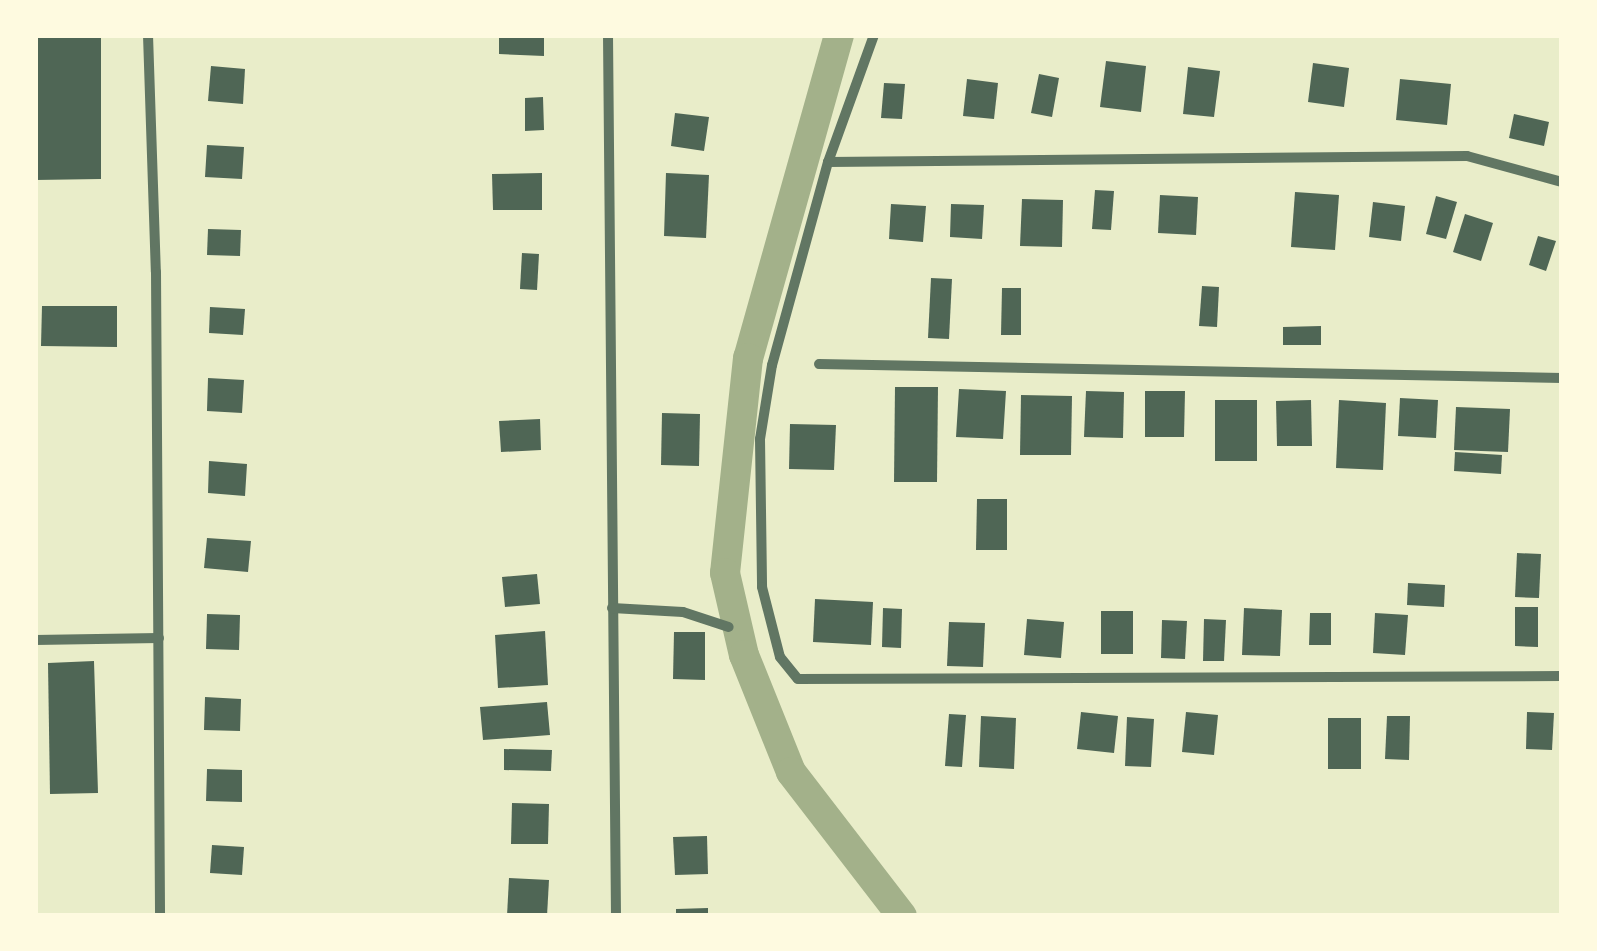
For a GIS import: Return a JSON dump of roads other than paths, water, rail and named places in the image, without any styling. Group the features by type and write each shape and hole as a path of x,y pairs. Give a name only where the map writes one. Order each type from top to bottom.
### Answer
{"street":[{"path":"148,35 160,916"},
{"path":"608,35 616,916"},
{"path":"874,35 828,162 772,365 760,439 762,587 780,656 798,679 1562,676"},
{"path":"828,162 1467,156 1562,182"},
{"path":"819,364 1562,378"},
{"path":"612,608 682,612 728,627"},
{"path":"35,640 158,638"}],"waterway":[{"path":"839,35 748,358 725,573 744,655 791,772 902,916"}]}
